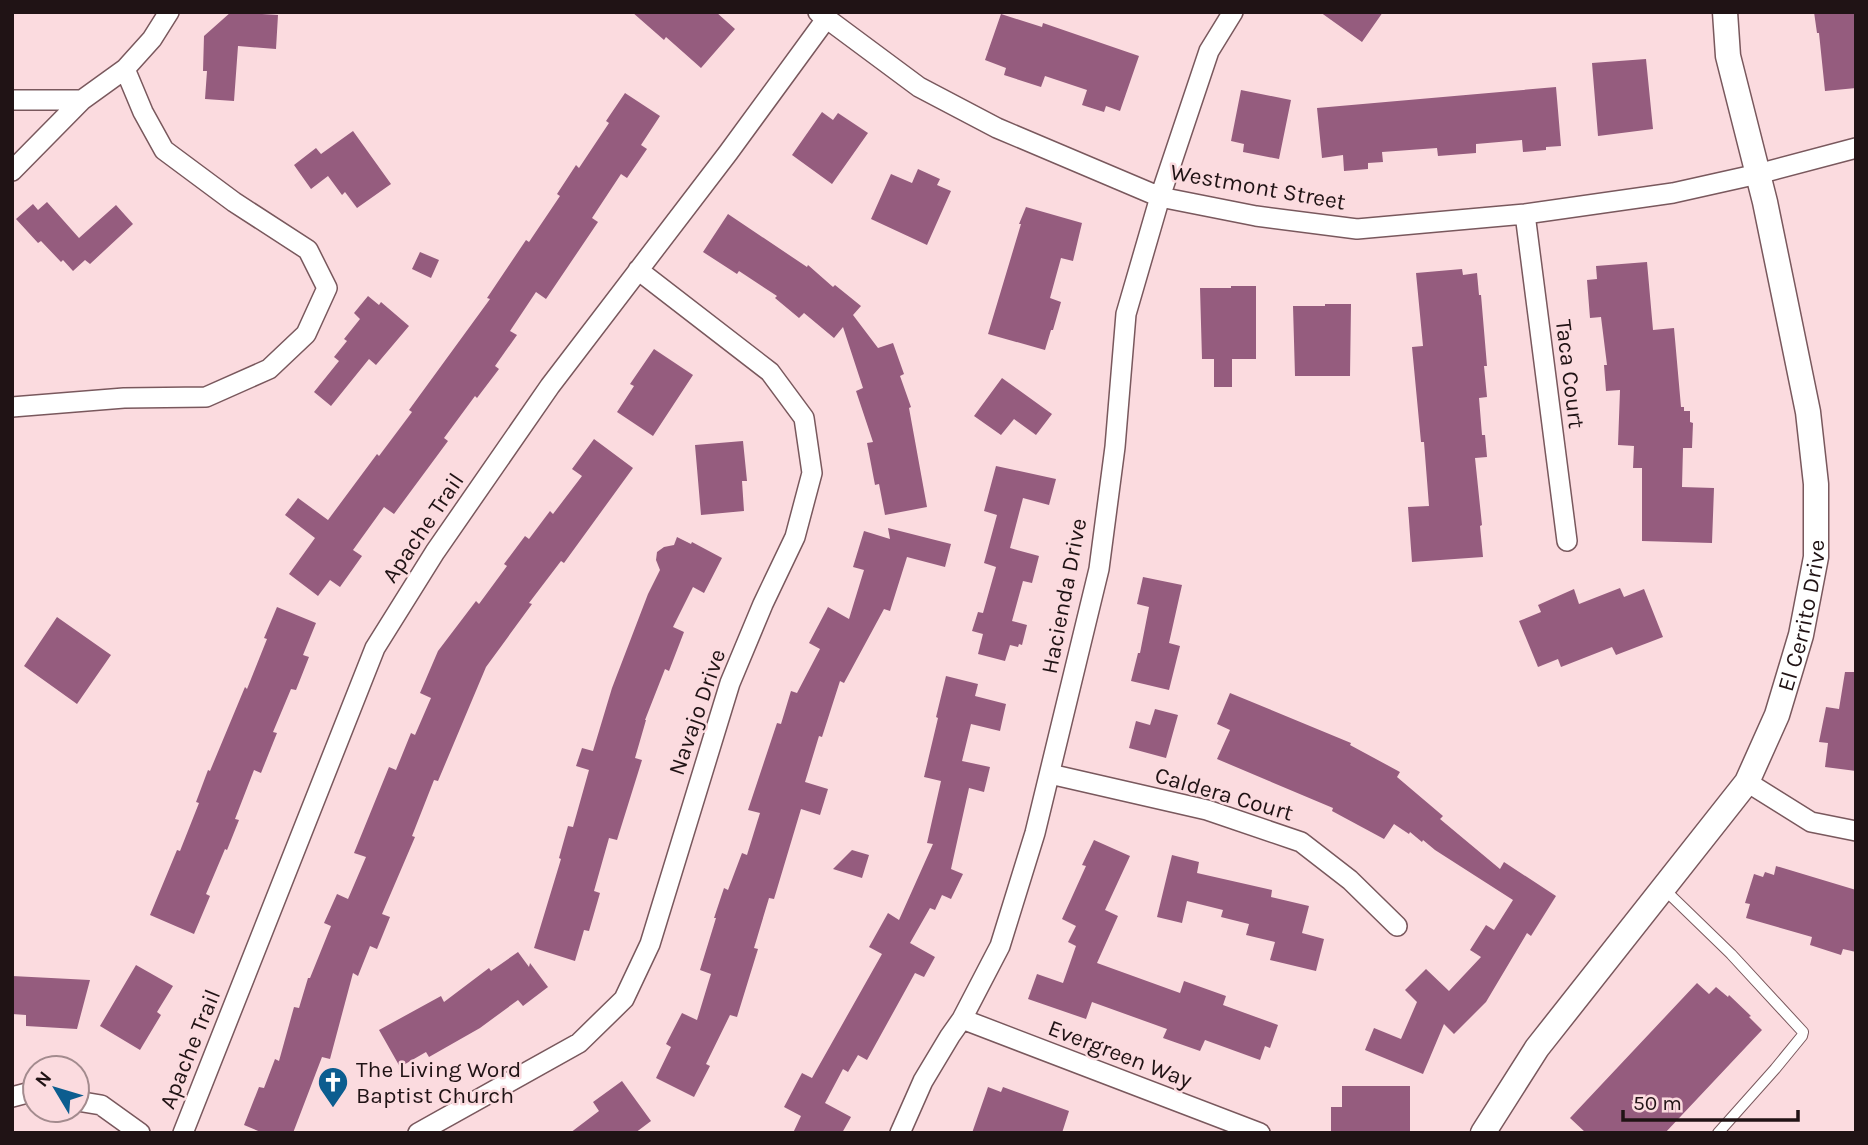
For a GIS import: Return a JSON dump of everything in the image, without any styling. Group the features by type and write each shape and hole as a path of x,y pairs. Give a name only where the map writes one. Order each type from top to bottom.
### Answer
{"street":[{"path":"12,171 82,100 125,69 152,39 169,12"},
{"name":"Hacienda Drive","path":"900,1133 923,1081 962,1019 1000,946 1035,833 1099,569 1115,447 1126,314 1160,197 1209,51 1233,12"},
{"name":"El Cerrito Drive","path":"1483,1133 1537,1048 1747,782 1777,715 1801,635 1816,556 1816,484 1808,412 1758,174 1728,56 1725,12"},
{"name":"Westmont Street","path":"822,16 919,87 997,128 1160,197 1256,216 1357,229 1525,214 1673,193 1856,148"},
{"name":"Apache Trail","path":"183,1133 375,648 435,552 550,386 728,153 822,16"},
{"path":"12,407 124,398 206,397 269,369 306,334 327,288 308,250 233,202 164,150 143,112 125,69"},
{"path":"12,100 82,100"},
{"name":"Taca Court","path":"1525,214 1567,541"},
{"name":"Navajo Drive","path":"418,1133 579,1043 624,999 650,944 730,683 795,537 812,473 804,418 770,372 638,270"},
{"name":"Caldera Court","path":"1050,774 1207,810 1300,842 1350,880 1397,926"},
{"path":"1747,782 1811,822 1856,831"},
{"name":"Evergreen Way","path":"962,1019 1261,1133"},
{"name":"Apache Trail","path":"91,1103 101,1105 140,1133"}],"lane":[{"path":"1664,889 1731,954 1803,1032 1775,1069 1718,1133"}],"building":[{"path":"231,12 278,15 276,49 238,46 234,101 205,99 207,71 203,71 204,36"},
{"path":"632,12 716,12 735,29 701,68"},
{"path":"1320,12 1383,12 1362,42"},
{"path":"1814,12 1856,12 1856,88 1825,91"},
{"path":"1001,14 1042,27 1043,23 1139,56 1120,111 1106,106 1104,112 1082,105 1087,90 1045,76 1041,87 1004,75 1006,68 985,60"},
{"path":"1646,59 1653,129 1598,136 1592,63"},
{"path":"1556,87 1561,146 1523,152 1522,140 1476,144 1476,153 1438,156 1437,148 1382,152 1383,162 1368,163 1368,169 1344,171 1343,155 1322,158 1317,108"},
{"path":"1241,90 1291,100 1279,159 1243,152 1244,144 1231,141"},
{"path":"625,93 660,116 641,145 647,149 627,178 621,174 592,218 598,222 546,299 536,292 510,331 517,335 495,366 499,369 444,438 448,441 394,514 384,507 353,550 362,556 340,587 330,580 318,596 289,574 315,538 285,515 298,498 328,520 412,412 409,410 490,299 487,298 526,240 529,242 560,196 557,194 576,165 579,168 609,123 606,121"},
{"path":"822,112 833,120 838,113 868,133 832,184 792,155"},
{"path":"353,131 391,184 357,208 345,192 342,195 328,176 311,189 294,165 316,148 321,154"},
{"path":"918,169 940,179 937,185 951,191 927,245 871,219 891,174 912,183"},
{"path":"47,202 79,238 116,205 133,224 90,264 85,260 73,271 41,241 38,243 16,219 33,204 38,210"},
{"path":"1026,207 1082,223 1073,261 1061,258 1050,298 1061,302 1045,350 988,334"},
{"path":"728,214 807,267 808,265 833,287 835,285 861,306 853,315 878,348 893,343 904,374 900,376 911,407 909,408 927,507 885,515 879,484 875,485 867,443 873,442 856,391 863,388 843,327 834,338 804,313 799,318 775,298 777,296 703,252"},
{"path":"420,252 439,260 431,278 412,269"},
{"path":"1647,262 1653,330 1674,328 1681,407 1684,407 1684,411 1690,411 1690,422 1693,423 1692,448 1683,448 1682,487 1714,488 1712,543 1642,541 1642,468 1633,468 1634,446 1618,445 1620,390 1606,391 1604,365 1607,365 1601,317 1590,318 1587,280 1597,279 1596,266"},
{"path":"1462,269 1463,275 1477,273 1487,366 1484,366 1487,397 1479,398 1487,457 1475,458 1483,557 1412,562 1408,507 1429,506 1412,347 1423,346 1416,273"},
{"path":"1256,286 1256,359 1232,359 1232,387 1214,387 1214,359 1202,359 1200,288"},
{"path":"368,296 379,305 381,302 409,326 376,365 369,359 331,406 314,392 339,361 334,357 360,319 354,313"},
{"path":"1351,304 1350,376 1295,376 1293,306"},
{"path":"654,349 693,375 653,436 617,412 634,386 630,384"},
{"path":"1002,378 1052,414 1036,435 1014,419 1001,435 974,416"},
{"path":"594,439 633,468 564,563 561,561 529,603 532,604 486,667 438,781 434,780 412,836 415,837 382,914 390,917 377,949 370,946 358,976 353,973 330,1059 322,1057 293,1133 263,1133 244,1125 259,1087 264,1088 275,1059 279,1061 294,1007 299,1008 308,978 331,926 324,923 337,894 348,899 366,857 354,853 389,767 396,770 411,733 415,735 431,698 420,693 438,651 476,601 479,604 525,536 529,539 550,511 553,514 582,476 572,469"},
{"path":"743,441 747,481 742,481 744,511 701,515 695,445"},
{"path":"996,466 1056,479 1049,505 1023,498 1010,548 1039,556 1032,583 1023,581 1012,621 1027,625 1022,645 1010,645 1005,661 978,654 983,634 972,631 978,612 983,613 996,567 984,563 997,515 984,511"},
{"path":"888,528 951,544 945,567 907,557 890,611 884,609 844,683 840,681 805,782 828,789 820,815 801,809 774,899 769,898 754,948 758,949 737,1017 730,1015 706,1064 710,1066 694,1097 656,1078 671,1047 666,1044 682,1013 697,1020 711,974 700,970 714,918 724,888 728,890 742,853 747,855 760,813 748,810 777,723 781,724 791,691 797,693 820,649 809,643 828,607 849,619 864,570 853,567 864,531 890,539"},
{"path":"677,537 722,558 704,593 693,587 673,627 684,632 669,671 665,669 645,720 635,758 642,760 617,840 609,838 594,891 600,893 589,931 584,930 575,961 534,948 561,859 559,858 568,826 573,827 589,770 576,766 582,748 593,751 612,688 660,570 656,560 657,552 674,545"},
{"path":"1143,577 1182,585 1169,643 1180,646 1169,690 1131,681 1140,653 1149,607 1137,604"},
{"path":"1620,588 1624,597 1644,589 1663,637 1616,655 1612,647 1561,667 1558,659 1538,667 1519,621 1541,612 1538,605 1574,589 1579,604"},
{"path":"277,607 316,623 303,655 309,657 296,690 291,689 273,732 277,733 261,773 254,770 235,819 239,820 206,894 210,896 194,934 150,915 177,850 180,851 199,803 196,802 208,770 210,771 245,687 247,689"},
{"path":"57,617 111,655 77,704 24,666"},
{"path":"1845,672 1856,672 1856,771 1825,767 1828,743 1819,742 1826,707 1839,709"},
{"path":"946,676 978,684 975,696 1006,704 1000,731 971,724 962,761 990,767 984,792 969,788 951,869 963,874 951,899 942,895 935,910 930,908 910,943 935,957 924,977 915,973 867,1060 858,1055 848,1072 843,1069 825,1103 851,1117 842,1133 793,1133 801,1116 784,1107 802,1073 812,1078 882,954 869,947 888,913 899,920 933,844 927,843 941,781 924,777"},
{"path":"1230,693 1351,743 1350,745 1400,772 1397,777 1443,816 1440,819 1500,869 1504,862 1556,896 1531,936 1527,933 1486,1002 1454,1034 1444,1024 1423,1074 1365,1050 1374,1028 1401,1039 1417,1002 1405,990 1426,969 1449,991 1481,957 1470,950 1486,925 1494,930 1513,900 1423,840 1422,842 1394,824 1384,839 1332,811 1333,808 1217,759 1230,730 1217,724"},
{"path":"1155,709 1178,715 1166,758 1129,748 1136,721 1150,725"},
{"path":"1094,840 1130,856 1105,910 1118,916 1097,963 1180,993 1184,981 1226,996 1223,1005 1278,1025 1270,1048 1265,1046 1260,1060 1205,1040 1200,1051 1163,1038 1167,1029 1092,1002 1086,1019 1028,999 1037,974 1063,983 1076,946 1068,942 1076,926 1062,919 1086,866 1082,865"},
{"path":"852,850 869,855 862,878 833,869"},
{"path":"1172,855 1199,862 1197,873 1272,890 1271,897 1309,906 1302,933 1324,939 1316,971 1270,960 1275,942 1246,935 1249,924 1221,917 1223,910 1187,901 1182,923 1157,917"},
{"path":"1776,866 1856,890 1856,952 1843,949 1841,955 1810,945 1812,937 1746,918 1750,904 1745,903 1754,874 1763,877 1765,872 1774,875"},
{"path":"518,952 548,987 523,1006 518,1000 480,1028 429,1057 426,1052 400,1067 379,1030 441,996 444,1002 489,968 491,971"},
{"path":"136,965 173,986 157,1012 161,1015 140,1050 100,1026"},
{"path":"12,976 90,980 77,1029 26,1026 26,1015 12,1014"},
{"path":"1697,983 1709,994 1716,987 1728,997 1729,995 1762,1030 1665,1133 1586,1133 1570,1118"},
{"path":"622,1081 651,1121 635,1133 570,1133 599,1111 593,1102"},
{"path":"1342,1086 1410,1086 1410,1133 1331,1131 1331,1107 1342,1107"},
{"path":"988,1087 1001,1092 1003,1087 1069,1111 1062,1133 972,1133"}],"place":[{"name":"The Living Word Baptist Church","path":"333,1109"}]}
